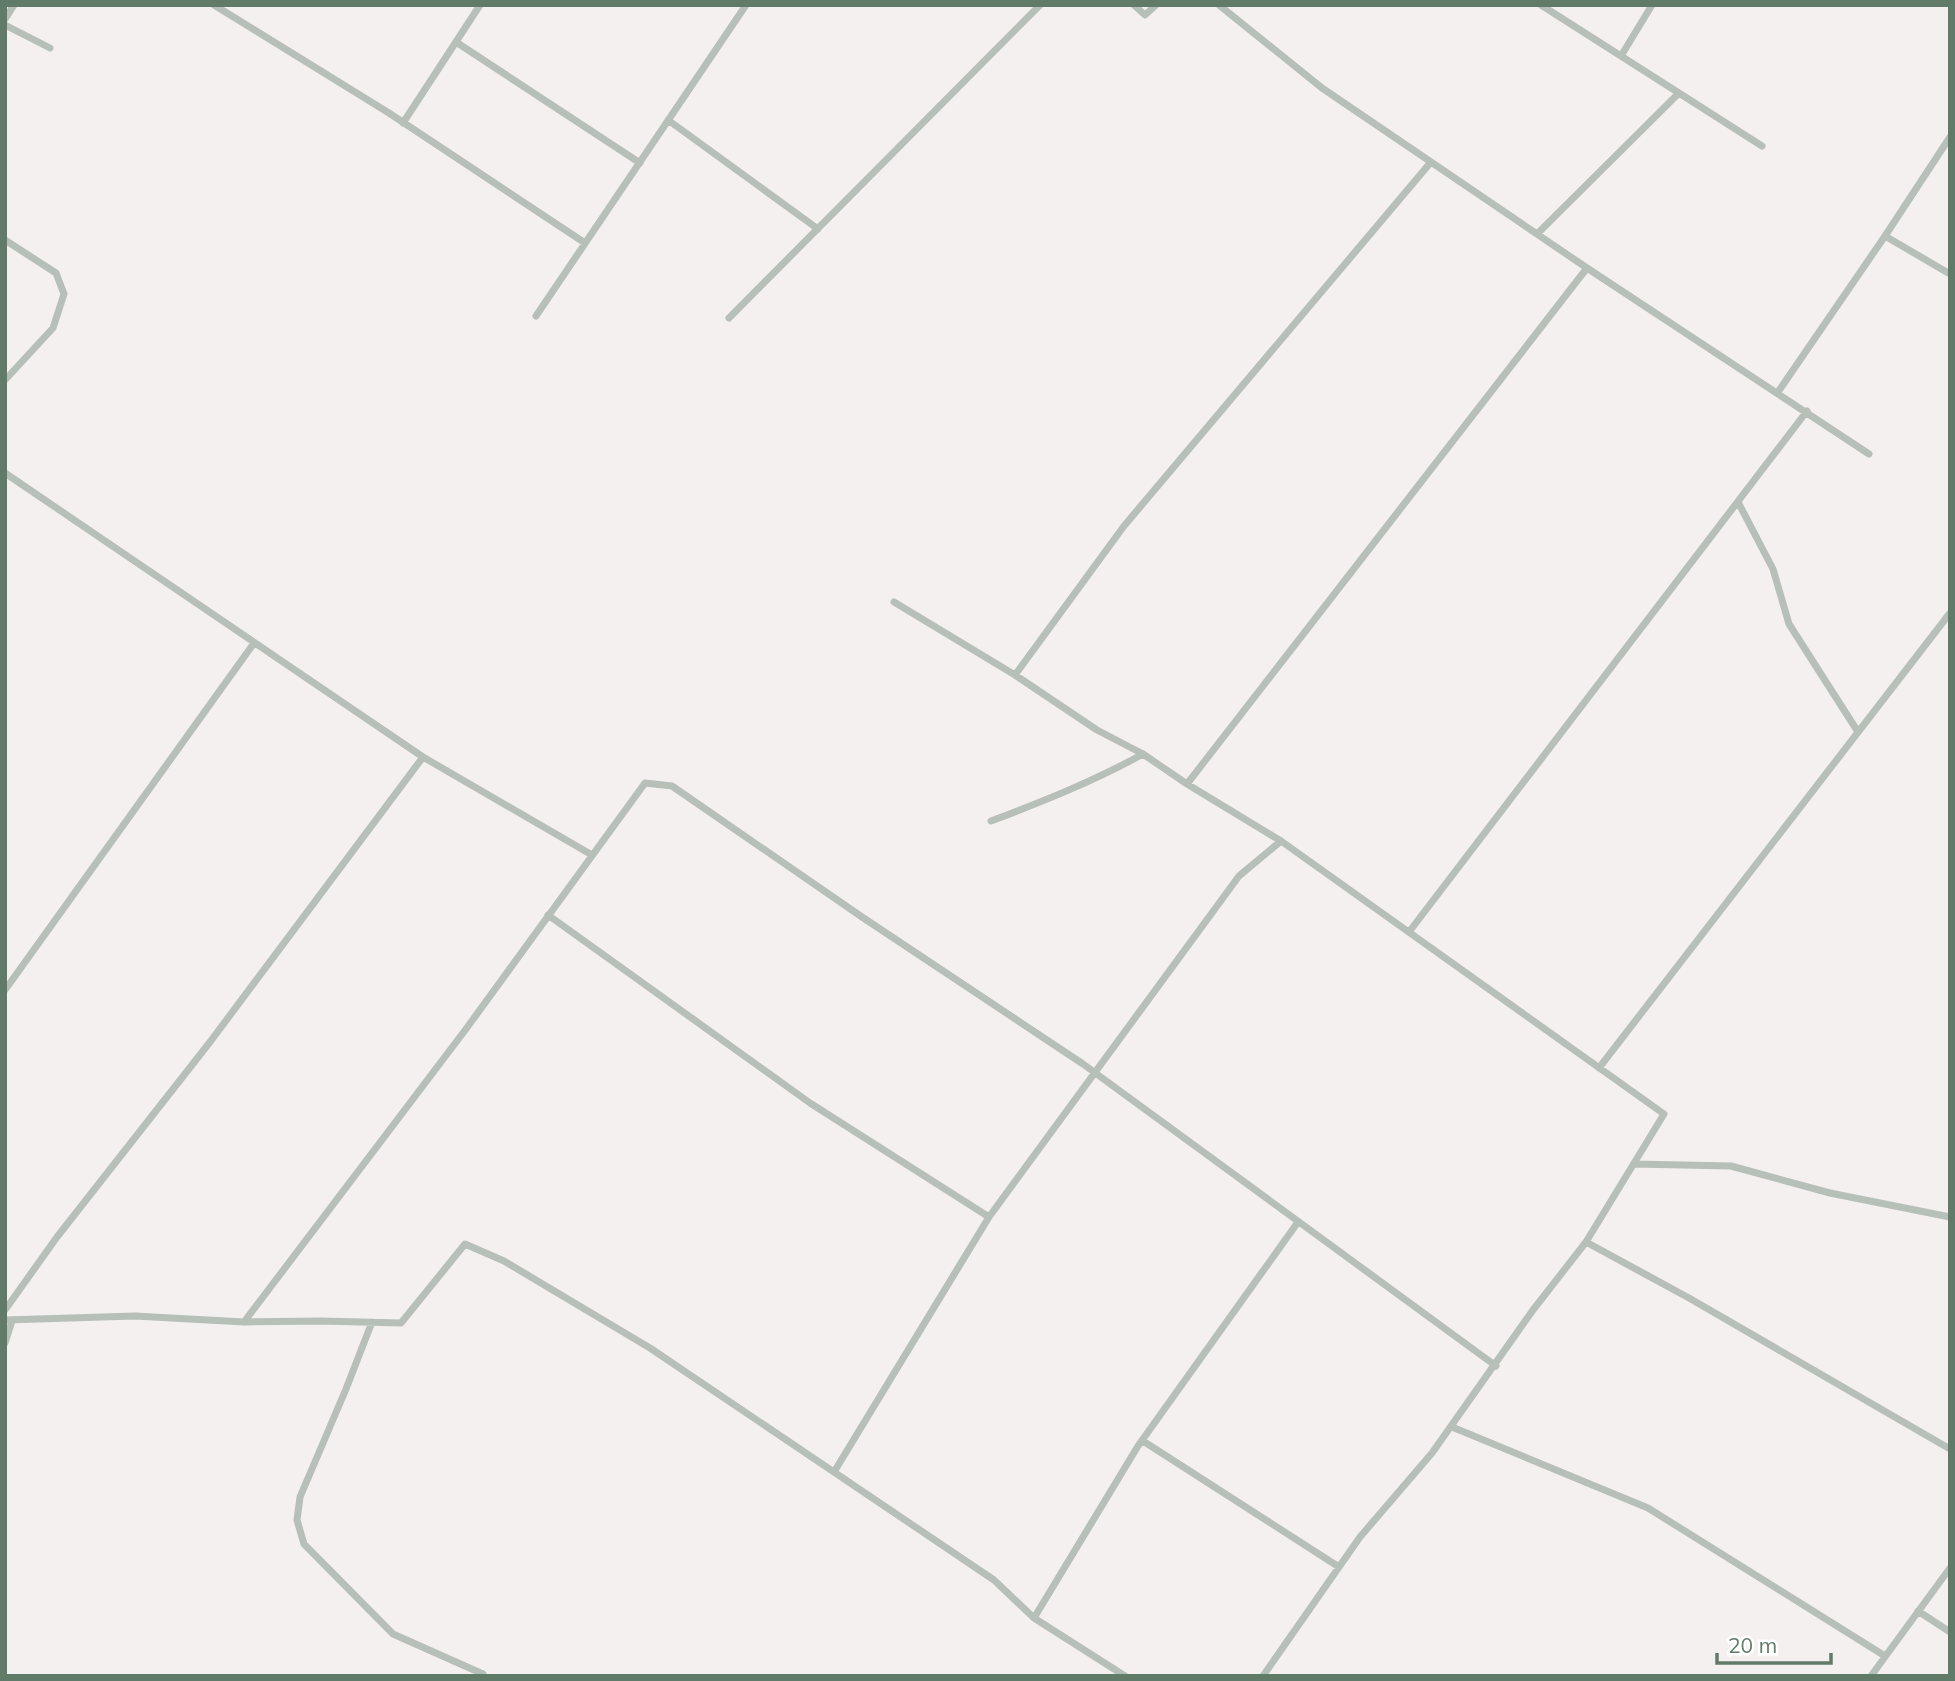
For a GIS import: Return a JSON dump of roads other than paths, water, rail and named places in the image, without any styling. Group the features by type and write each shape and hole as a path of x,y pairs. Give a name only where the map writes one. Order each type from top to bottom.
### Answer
{"street":[{"path":"5,19 14,5"},
{"path":"214,5 403,123 585,243"},
{"path":"403,123 480,5"},
{"path":"536,316 746,5"},
{"path":"729,318 1040,5"},
{"path":"1135,5 1145,15 1156,5"},
{"path":"1219,5 1322,88 1587,268 1869,454"},
{"path":"1541,5 1762,146"},
{"path":"1620,56 1652,5"},
{"path":"5,25 50,48"},
{"path":"456,42 640,163"},
{"path":"1537,234 1679,93"},
{"path":"668,120 818,229"},
{"path":"1778,392 1950,137"},
{"path":"1015,675 1124,526 1431,162"},
{"path":"1885,236 1950,274"},
{"path":"5,240 56,273 64,295 52,328 5,380"},
{"path":"1186,784 1587,268"},
{"path":"1409,932 1807,411"},
{"path":"5,473 254,643 340,698 423,757 592,855"},
{"path":"1738,502 1773,569 1789,624 1858,732"},
{"path":"894,602 1015,675 1097,730 1143,754 1186,784 1281,841 1664,1114 1586,1242 1533,1310 1432,1453 1360,1537 1263,1676"},
{"path":"1599,1068 1950,613"},
{"path":"5,990 254,643"},
{"path":"992,821 1061,795 1143,754"},
{"path":"5,1310 57,1237 210,1042 423,757"},
{"path":"244,1322 645,783 672,786 862,918 1096,1074 1496,1366"},
{"path":"834,1472 989,1217 1239,876 1281,841"},
{"path":"548,915 810,1103 989,1217"},
{"path":"1634,1164 1731,1166 1830,1193 1950,1217"},
{"path":"1034,1618 1143,1441 1298,1222"},
{"path":"1586,1242 1689,1298 1950,1449"},
{"path":"5,1343 9,1321 135,1316 244,1322 401,1323 465,1244 504,1261 650,1348 995,1580 1034,1618 1125,1676"},
{"path":"372,1322 300,1497 297,1520 304,1544 322,1559 393,1634 483,1674"},
{"path":"1451,1427 1648,1508 1885,1656"},
{"path":"1143,1441 1339,1567"},
{"path":"1871,1676 1950,1568"},
{"path":"1919,1611 1950,1632"}]}
